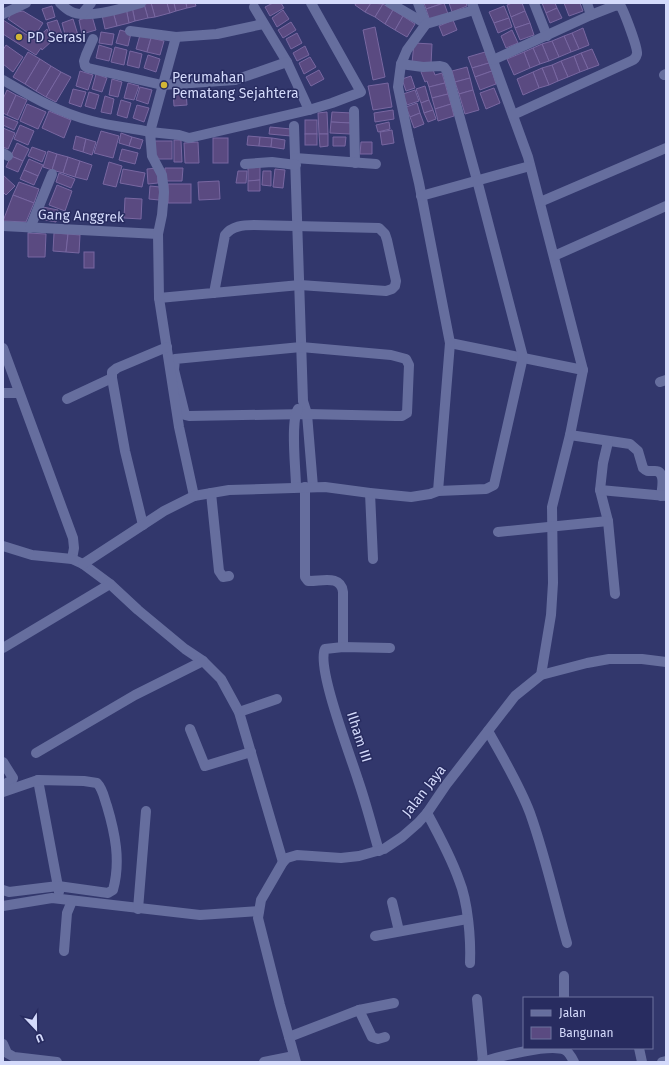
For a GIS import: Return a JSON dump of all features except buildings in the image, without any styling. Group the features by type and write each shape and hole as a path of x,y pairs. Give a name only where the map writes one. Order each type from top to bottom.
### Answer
{"street":[{"path":"3,14 26,3"},
{"path":"60,3 69,11 82,14 102,12 141,3"},
{"path":"82,14 91,3"},
{"path":"3,80 39,102 92,121 150,132 180,135 189,138 309,110 361,92 311,3"},
{"path":"390,3 426,24"},
{"path":"418,3 426,24"},
{"path":"534,3 547,36"},
{"path":"588,3 591,15"},
{"path":"493,60 591,15 620,5 636,46 637,54 631,61 513,115"},
{"path":"254,7 287,62 309,110"},
{"path":"438,491 450,343 398,86 401,64 407,50 426,24 473,7 513,115 530,166 583,370 570,435 552,507 553,583 551,615 541,675"},
{"path":"130,31 176,37 217,34 263,24"},
{"path":"176,37 150,132 152,156 162,175 163,186 162,215 158,234 159,298 179,426 194,496"},
{"path":"93,38 84,61 85,66 88,68 162,85 235,80 287,62"},
{"path":"83,564 164,511 194,496 229,490 324,487 411,497 438,491 482,490 490,488 494,485 523,357 447,71 444,67 440,66 423,67 401,64"},
{"path":"354,111 355,163"},
{"path":"294,126 303,401 307,414 310,445 305,487 305,577 308,581 338,581 342,586 343,647"},
{"path":"540,202 666,148"},
{"path":"245,164 296,162 376,164"},
{"path":"421,196 530,166"},
{"path":"30,228 52,174"},
{"path":"554,256 666,206"},
{"path":"159,298 300,286 386,291 395,286 396,282 387,240 385,234 379,228 254,225 239,226 228,231 224,236 214,293"},
{"name":"Gang Anggrek","path":"3,226 158,234"},
{"path":"450,343 583,370"},
{"path":"143,525 125,451 112,372 117,368 167,347"},
{"path":"302,347 391,355 406,359 409,365 407,410 405,415 185,415 176,379 175,358 302,347"},
{"path":"3,348 72,538 74,548 72,559"},
{"path":"66,399 112,378"},
{"path":"3,393 19,393"},
{"path":"303,401 295,414 295,447 305,487"},
{"path":"570,435 608,442 630,444 638,451 643,468 647,471 660,472 662,478 663,496 600,490"},
{"path":"608,442 603,463 600,490 608,521 615,594"},
{"path":"295,447 310,445"},
{"path":"211,493 219,571 223,577 229,576"},
{"path":"370,493 373,558"},
{"path":"498,532 608,521"},
{"path":"3,546 32,555 72,559 83,564 110,584 173,640 204,661 221,679 239,712 283,862 261,900 258,918 295,1059 264,1062"},
{"path":"3,648 110,584"},
{"name":"Ilham III","path":"379,851 327,684 323,652 325,649 343,647 390,648"},
{"name":"Jalan Jaya","path":"283,862 287,858 297,855 351,858 379,851 394,843 418,823 427,813 514,696 541,675 609,659 665,660"},
{"path":"36,753 135,695 204,661"},
{"path":"239,712 277,699"},
{"path":"190,729 205,766 251,752"},
{"path":"488,731 510,769 530,812 567,943"},
{"path":"3,762 13,778 3,785"},
{"path":"38,780 61,900"},
{"path":"3,792 38,780 84,781 97,783 102,790 116,845 114,886 112,892 98,892 58,886 9,892 3,890"},
{"path":"138,909 146,811"},
{"path":"427,813 450,856 460,882 471,942 470,963"},
{"path":"3,906 52,898 200,915 259,911"},
{"path":"64,951 67,913 72,901"},
{"path":"392,902 399,931"},
{"path":"375,936 467,919"},
{"path":"564,976 564,997"},
{"path":"477,1000 482,1062 538,1049 563,1049 568,1052 574,1062"},
{"path":"289,1037 358,1010 394,1003"},
{"path":"358,1010 372,1037 378,1039 385,1037"},
{"path":"3,1044 7,1053 11,1055 57,1062"},
{"path":"639,1049 642,1062"},
{"path":"662,1062 666,1061"}],"place":[{"name":"PD Serasi","path":"19,37"},
{"name":"Perumahan Pematang Sejahtera","path":"164,85"}]}
